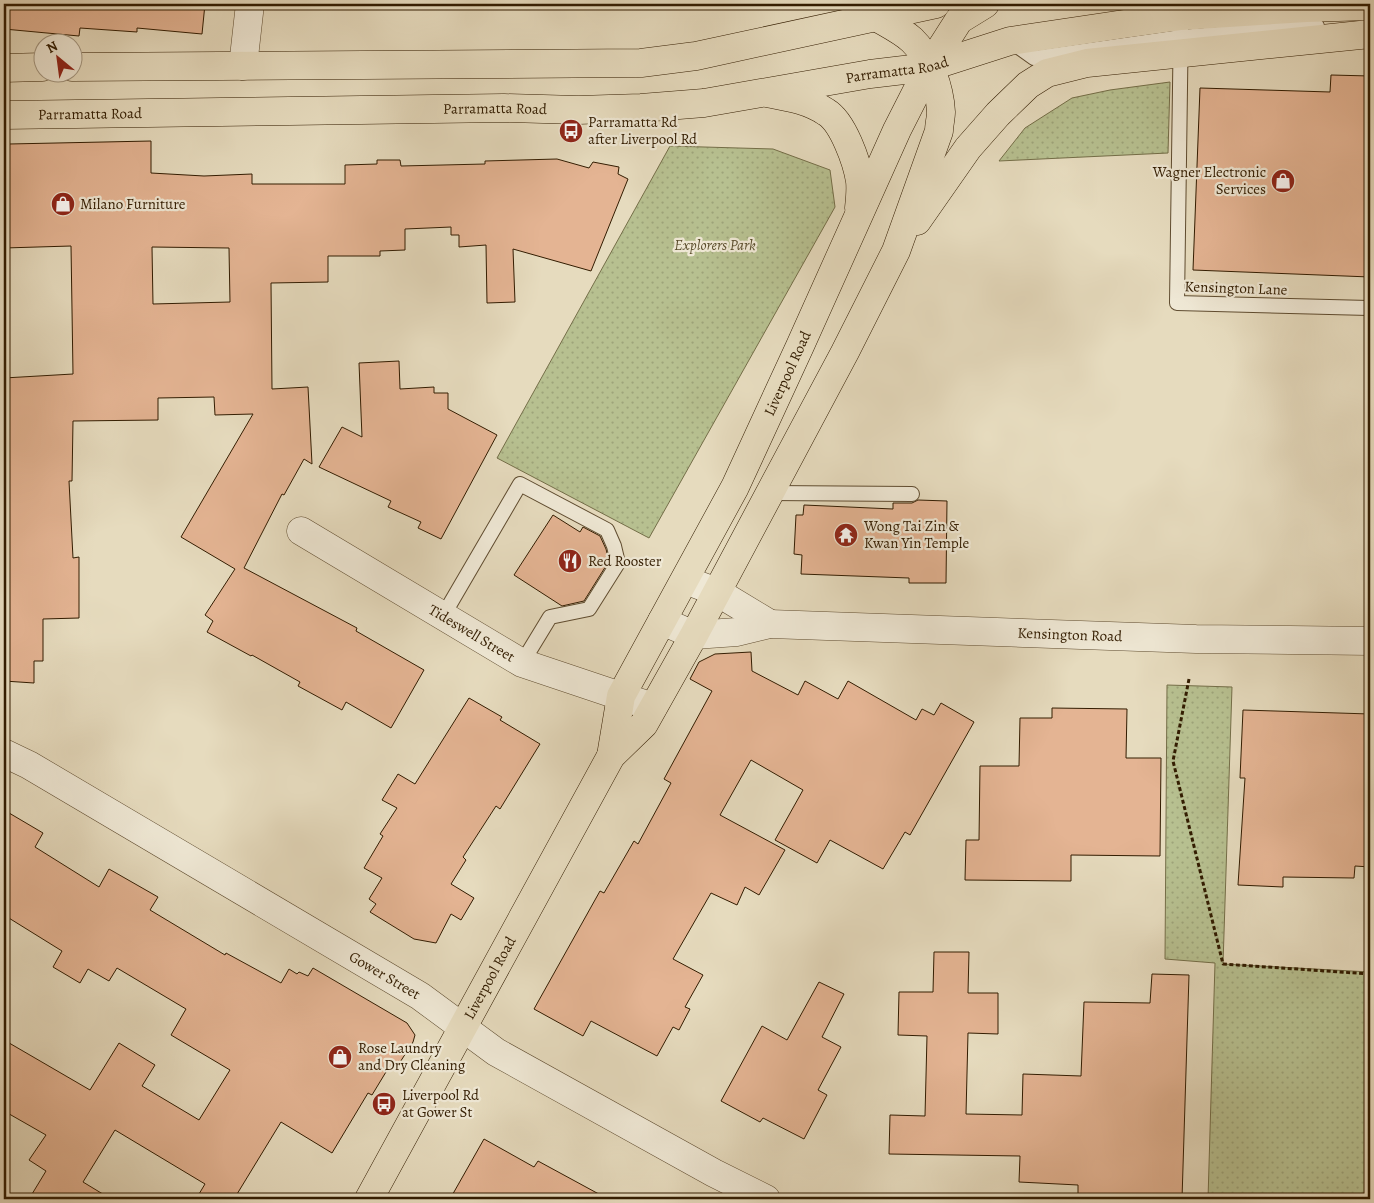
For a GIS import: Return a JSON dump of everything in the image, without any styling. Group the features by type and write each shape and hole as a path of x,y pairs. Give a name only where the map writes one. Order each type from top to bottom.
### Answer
{"main road":[{"path":"82,67 641,63 696,56 936,4"},
{"name":"Liverpool Road","path":"611,756 621,696 735,487 897,130 930,67 959,20 985,4"},
{"name":"Parramatta Road","path":"4,114 641,108 704,103 870,74 930,67 1010,41 1181,35 1370,6"},
{"path":"876,17 912,40 922,54 930,67 937,91 940,111 939,131 896,251"},
{"path":"896,251 968,148 998,114 1028,85 1047,73 1181,35 1370,34"},
{"path":"4,68 32,67"},
{"path":"767,93 798,98 828,113 837,124 850,146 856,164 860,183 859,215"},
{"name":"Liverpool Road","path":"369,1199 611,756 644,724 694,636 846,352 896,251"}],"street":[{"path":"242,66 250,4"},
{"name":"Tideswell Street","path":"301,531 522,663 653,707"},
{"name":"Kensington Road","path":"684,580 717,592 770,624"},
{"path":"662,621 694,636"},
{"name":"Kensington Road","path":"694,636 737,632 770,624 1186,639 1370,641"},
{"name":"Gower Street","path":"4,754 29,765 420,996 506,1058 714,1173 766,1199"}],"lane":[{"name":"Parramatta Road","path":"1181,35 1335,24"},
{"name":"Kensington Lane","path":"1181,35 1177,303 1369,308"},
{"path":"442,616 520,484 607,530 614,546 618,563 589,609 550,617 522,663"},
{"path":"770,493 912,494"}],"path":[{"path":"1189,679 1173,761 1223,964 1370,974"}],"green space":[{"path":"1170,82 1168,153 999,161 1025,128 1072,98 1110,90"},
{"name":"Explorers Park","path":"670,146 773,149 830,170 835,207 649,538 497,458"},
{"path":"1167,685 1232,687 1223,964 1370,972 1370,1199 1208,1199 1215,963 1165,959"}],"building":[{"path":"4,4 205,4 202,34 137,28 137,32 80,28 80,32 36,32 4,29"},
{"name":"Wagner Electronic Services","path":"1331,75 1370,76 1370,277 1193,270 1200,88 1330,92"},
{"path":"151,141 151,173 204,176 252,174 252,184 345,184 345,165 377,164 377,160 400,160 401,166 485,164 485,161 557,159 589,168 593,162 619,167 618,174 628,179 591,271 513,249 515,302 487,303 486,245 459,247 459,235 451,235 451,227 405,229 405,250 380,251 380,256 328,256 328,282 271,283 272,389 308,387 312,464 304,459 284,495 282,494 244,568 357,628 356,631 424,670 391,728 346,702 342,710 298,686 300,682 207,632 213,621 205,615 235,569 181,537 253,414 215,415 214,397 158,398 158,420 73,421 72,481 69,481 73,558 79,557 79,618 43,619 43,661 34,661 34,683 4,681 4,378 73,374 71,246 4,248 4,157 9,157 9,144","holes":["152,247 229,248 230,302 153,304"]},
{"path":"399,361 400,389 434,387 434,393 448,393 448,409 497,435 441,539 418,528 421,522 388,507 391,501 319,467 342,427 362,437 359,363"},
{"name":"Wong Tai Zin & Kwan Yin Temple","path":"918,500 947,501 946,583 909,583 909,578 801,574 802,555 794,554 796,515 803,515 804,505 893,509 893,503 912,503"},
{"name":"Red Rooster","path":"553,515 580,532 583,527 600,536 609,561 584,601 562,606 514,575"},
{"path":"751,652 752,671 798,695 805,681 838,699 848,681 916,720 922,709 934,715 941,703 974,722 910,835 905,832 883,869 830,840 817,863 775,840 803,790 751,760 720,815 785,850 759,895 745,887 737,905 711,893 673,959 703,975 685,1007 690,1009 679,1030 673,1027 657,1056 591,1021 583,1036 534,1009 600,891 604,893 634,841 638,844 671,783 664,779 712,691 690,679 699,662 715,654"},
{"path":"469,698 502,717 500,720 540,744 500,809 496,806 463,857 466,860 451,884 474,898 461,920 451,914 436,943 414,939 370,912 376,904 369,899 382,878 364,868 383,836 380,834 397,808 382,800 398,774 415,784"},
{"path":"1052,708 1127,709 1126,758 1161,758 1160,856 1071,855 1071,881 965,880 966,840 979,840 980,766 1019,766 1020,718 1052,718"},
{"path":"1243,710 1370,714 1370,867 1355,866 1354,878 1283,877 1283,887 1238,885 1245,778 1240,778"},
{"path":"4,810 43,833 35,847 99,887 109,869 158,897 150,910 225,955 226,953 281,983 289,969 297,974 299,972 308,976 313,968 407,1023 415,1035 413,1042 395,1070 389,1067 372,1095 368,1093 332,1153 281,1122 234,1199 196,1199 205,1184 115,1130 83,1182 111,1199 29,1199 46,1171 29,1160 46,1135 4,1111 4,1040 90,1090 119,1043 155,1065 142,1086 199,1120 230,1070 171,1035 186,1009 117,968 109,981 88,969 80,983 53,967 62,951 4,915"},
{"path":"934,952 969,952 968,993 998,993 998,1034 968,1033 966,1114 1022,1115 1023,1074 1081,1076 1084,1002 1150,1003 1152,974 1189,975 1182,1199 1078,1199 1078,1185 1019,1182 1020,1156 889,1154 890,1115 925,1116 927,1036 898,1035 899,992 933,992"},
{"path":"819,982 844,994 822,1037 841,1047 818,1090 827,1095 804,1139 763,1118 760,1122 721,1101 762,1026 787,1040"},
{"path":"484,1139 534,1167 538,1161 608,1199 450,1199"}],"place":[{"name":"Parramatta Rd after Liverpool Rd","path":"571,131"},
{"name":"Wagner Electronic Services","path":"1283,181"},
{"name":"Milano Furniture","path":"63,204"},
{"name":"Wong Tai Zin & Kwan Yin Temple","path":"846,535"},
{"name":"Red Rooster","path":"570,561"},
{"name":"Rose Laundry and Dry Cleaning","path":"340,1057"},
{"name":"Liverpool Rd at Gower St","path":"384,1104"}]}
